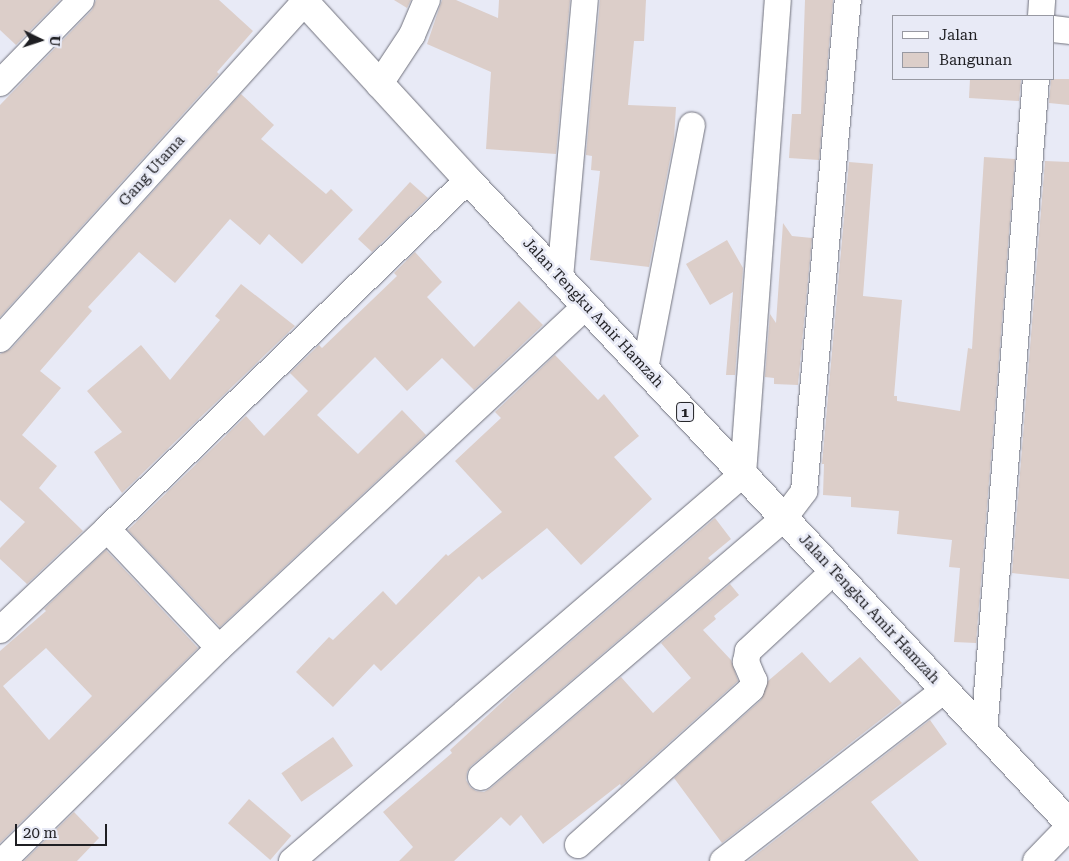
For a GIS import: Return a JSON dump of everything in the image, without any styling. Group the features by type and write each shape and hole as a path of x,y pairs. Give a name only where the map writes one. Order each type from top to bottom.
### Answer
{"main road":[{"name":"Jalan Tengku Amir Hamzah","path":"305,1 379,85 1069,823"}],"street":[{"path":"0,83 80,0"},
{"path":"379,85 412,35 427,0"},
{"path":"560,278 585,0"},
{"path":"292,861 742,474 778,0"},
{"path":"481,777 784,518 804,491 848,0"},
{"path":"1041,15 1042,0"},
{"name":"Gang Utama","path":"0,339 305,1"},
{"path":"1054,29 1069,31"},
{"path":"984,732 1036,80"},
{"path":"645,369 692,125"},
{"path":"0,630 468,180"},
{"path":"3,861 219,648 586,306"},
{"path":"107,529 219,648"},
{"path":"578,846 752,689 754,681 746,662 748,651 834,571"},
{"path":"723,861 944,690"},
{"path":"1036,861 1069,827"}],"building":[{"path":"0,0 60,0 16,45 0,30"},
{"path":"96,0 219,0 253,31 217,72 219,74 0,317 0,105 92,10"},
{"path":"394,0 411,0 407,8"},
{"path":"442,0 456,0 498,18 499,0 570,0 556,154 486,149 491,72 427,44"},
{"path":"600,0 646,0 644,41 634,41 628,105 676,107 674,139 649,267 590,260 600,171 591,170 592,156 586,155"},
{"path":"805,0 833,0 819,160 789,158 792,114 801,114"},
{"path":"1069,79 1069,105 1049,103 1051,80"},
{"path":"970,80 1021,80 1019,101 969,98"},
{"path":"241,94 274,125 261,139 326,194 331,189 353,210 302,264 269,234 260,245 230,219 175,283 139,252 88,307 92,311 40,371 61,388 22,435 57,466 39,488 83,531 27,584 0,559 0,548 25,522 0,500 0,354 11,349"},
{"path":"984,157 1015,159 976,643 954,642 960,568 949,567 952,540 897,534 899,511 851,507 851,497 823,495 824,464 822,464 849,162 873,164 863,296 902,300 894,396 897,396 897,401 960,411 968,348 972,349"},
{"path":"1045,161 1069,162 1069,579 1012,573"},
{"path":"410,182 428,198 372,252 358,239"},
{"path":"783,223 792,236 812,238 798,385 774,384 774,378 765,377 770,314 776,323"},
{"path":"727,240 743,268 735,375 726,375 733,292 710,305 686,264"},
{"path":"415,252 442,282 427,297 474,347 519,301 543,325 474,390 442,358 407,391 375,357 317,415 358,454 402,410 426,435 220,627 128,530 246,416 264,436 308,391 290,373 319,345 322,348 397,276 394,273"},
{"path":"241,284 295,326 122,493 94,452 122,432 87,391 141,345 170,380 220,320 215,316"},
{"path":"555,355 598,400 604,394 639,436 614,457 652,499 581,565 547,528 482,580 479,576 381,671 374,664 333,707 296,672 329,637 333,640 383,591 396,605 446,554 448,556 502,512 455,461 501,418 495,412"},
{"path":"715,518 731,539 708,558 711,561 471,766 467,772 466,780 470,787 476,791 484,792 491,788 621,677 653,713 691,678 661,643 730,584 739,595 714,616 716,619 703,630 731,660 738,681 621,786 620,784 543,844 521,815 510,826 501,817 454,861 399,861 413,847 383,812 452,753 450,750 526,680"},
{"path":"106,550 198,648 0,843 0,651 46,611 44,609","holes":["46,648 92,696 49,740 3,686"]},
{"path":"802,652 830,683 860,657 902,703 722,843 674,778 761,700 768,681"},
{"path":"930,720 947,744 871,802 919,861 748,861"},
{"path":"333,737 353,766 301,802 281,773"},
{"path":"249,799 291,836 270,860 228,823"},
{"path":"74,812 99,838 77,861 24,861"}]}
